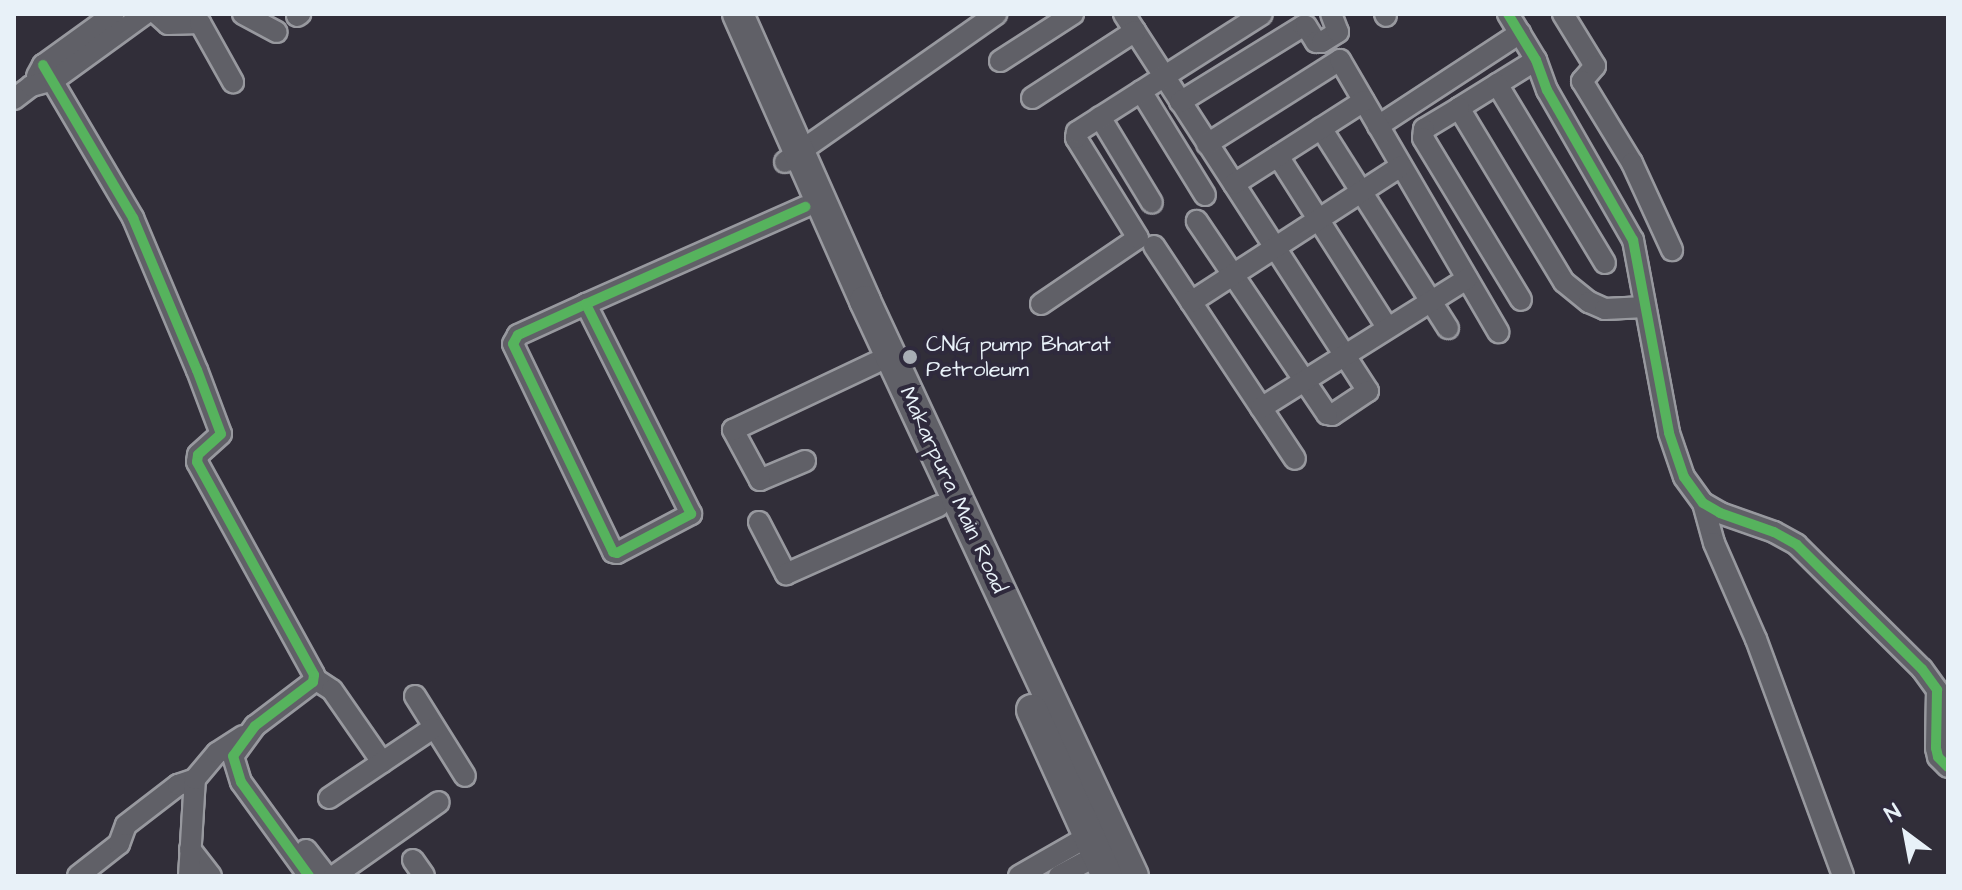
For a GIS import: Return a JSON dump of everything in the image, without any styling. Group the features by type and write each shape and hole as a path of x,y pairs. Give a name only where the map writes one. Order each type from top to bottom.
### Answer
{"highway":[{"name":"Makarpura Main Road","path":"717,14 793,157 924,429 1105,847"},
{"name":"Makarpura Main Road","path":"738,14 793,157 805,207 939,506 1105,847 1133,876"}],"street":[{"path":"49,73 114,14"},
{"path":"14,99 49,73 145,14"},
{"path":"157,14 168,24 200,23 233,82"},
{"path":"243,14 277,32"},
{"path":"793,157 996,14"},
{"path":"1000,61 1073,14"},
{"path":"1041,304 1138,238 1076,138 1077,132 1262,14"},
{"path":"1180,102 1303,26 1308,28 1316,42 1322,42 1339,29 1331,14"},
{"path":"1508,14 1536,60 1547,90 1633,240 1669,433 1684,477 1703,503 1714,543 1756,639 1843,876"},
{"path":"1563,14 1595,66 1582,81 1632,163 1672,250"},
{"path":"1032,98 1130,22 1369,390 1332,415 1327,414 1197,221"},
{"path":"1378,126 1520,33"},
{"path":"1207,144 1340,60 1498,332"},
{"path":"1521,300 1423,138 1424,129 1536,60"},
{"path":"49,73 133,218 221,434 198,455 197,462 315,679 332,690 382,762"},
{"path":"1497,84 1605,263"},
{"path":"1141,91 1205,195"},
{"path":"1234,184 1364,101"},
{"path":"1459,108 1564,282 1589,302 1605,309 1645,307"},
{"path":"1100,117 1152,203"},
{"path":"1321,128 1448,328"},
{"path":"1278,156 1387,327"},
{"path":"1191,302 1401,166"},
{"path":"586,304 691,514 617,553 613,552 513,344 518,335 586,304 805,207"},
{"path":"1154,246 1295,459"},
{"path":"1261,408 1467,279"},
{"path":"805,461 760,480 733,430 875,363"},
{"path":"1703,503 1720,513 1774,532 1797,545 1922,669 1937,690 1936,748 1938,757 1948,767"},
{"path":"759,522 786,574 939,506"},
{"path":"309,876 237,775 233,756 243,741 315,679"},
{"path":"415,696 465,776"},
{"path":"329,798 433,728"},
{"path":"78,876 119,844 126,825 178,785 195,779 217,753 243,741"},
{"path":"243,741 255,784 326,876"},
{"path":"189,876 195,779"},
{"path":"334,876 439,802"},
{"path":"1019,876 1105,847"},
{"path":"1059,876 1105,847"},
{"path":"190,849 211,876"}],"cycle path":[{"path":"1508,14 1536,60 1547,90 1633,240 1669,433 1684,477 1703,503 1720,513 1774,532 1797,545 1922,669 1937,690 1936,748 1938,757 1948,767"},
{"path":"43,65 133,218 197,370 221,434 198,455 197,462 314,675 313,682 255,726 233,756 241,782 309,876"},
{"path":"586,304 518,335 513,344 613,552 617,553 691,514 586,304 805,207"}],"place":[{"name":"CNG pump Bharat Petroleum","path":"910,357"}]}
